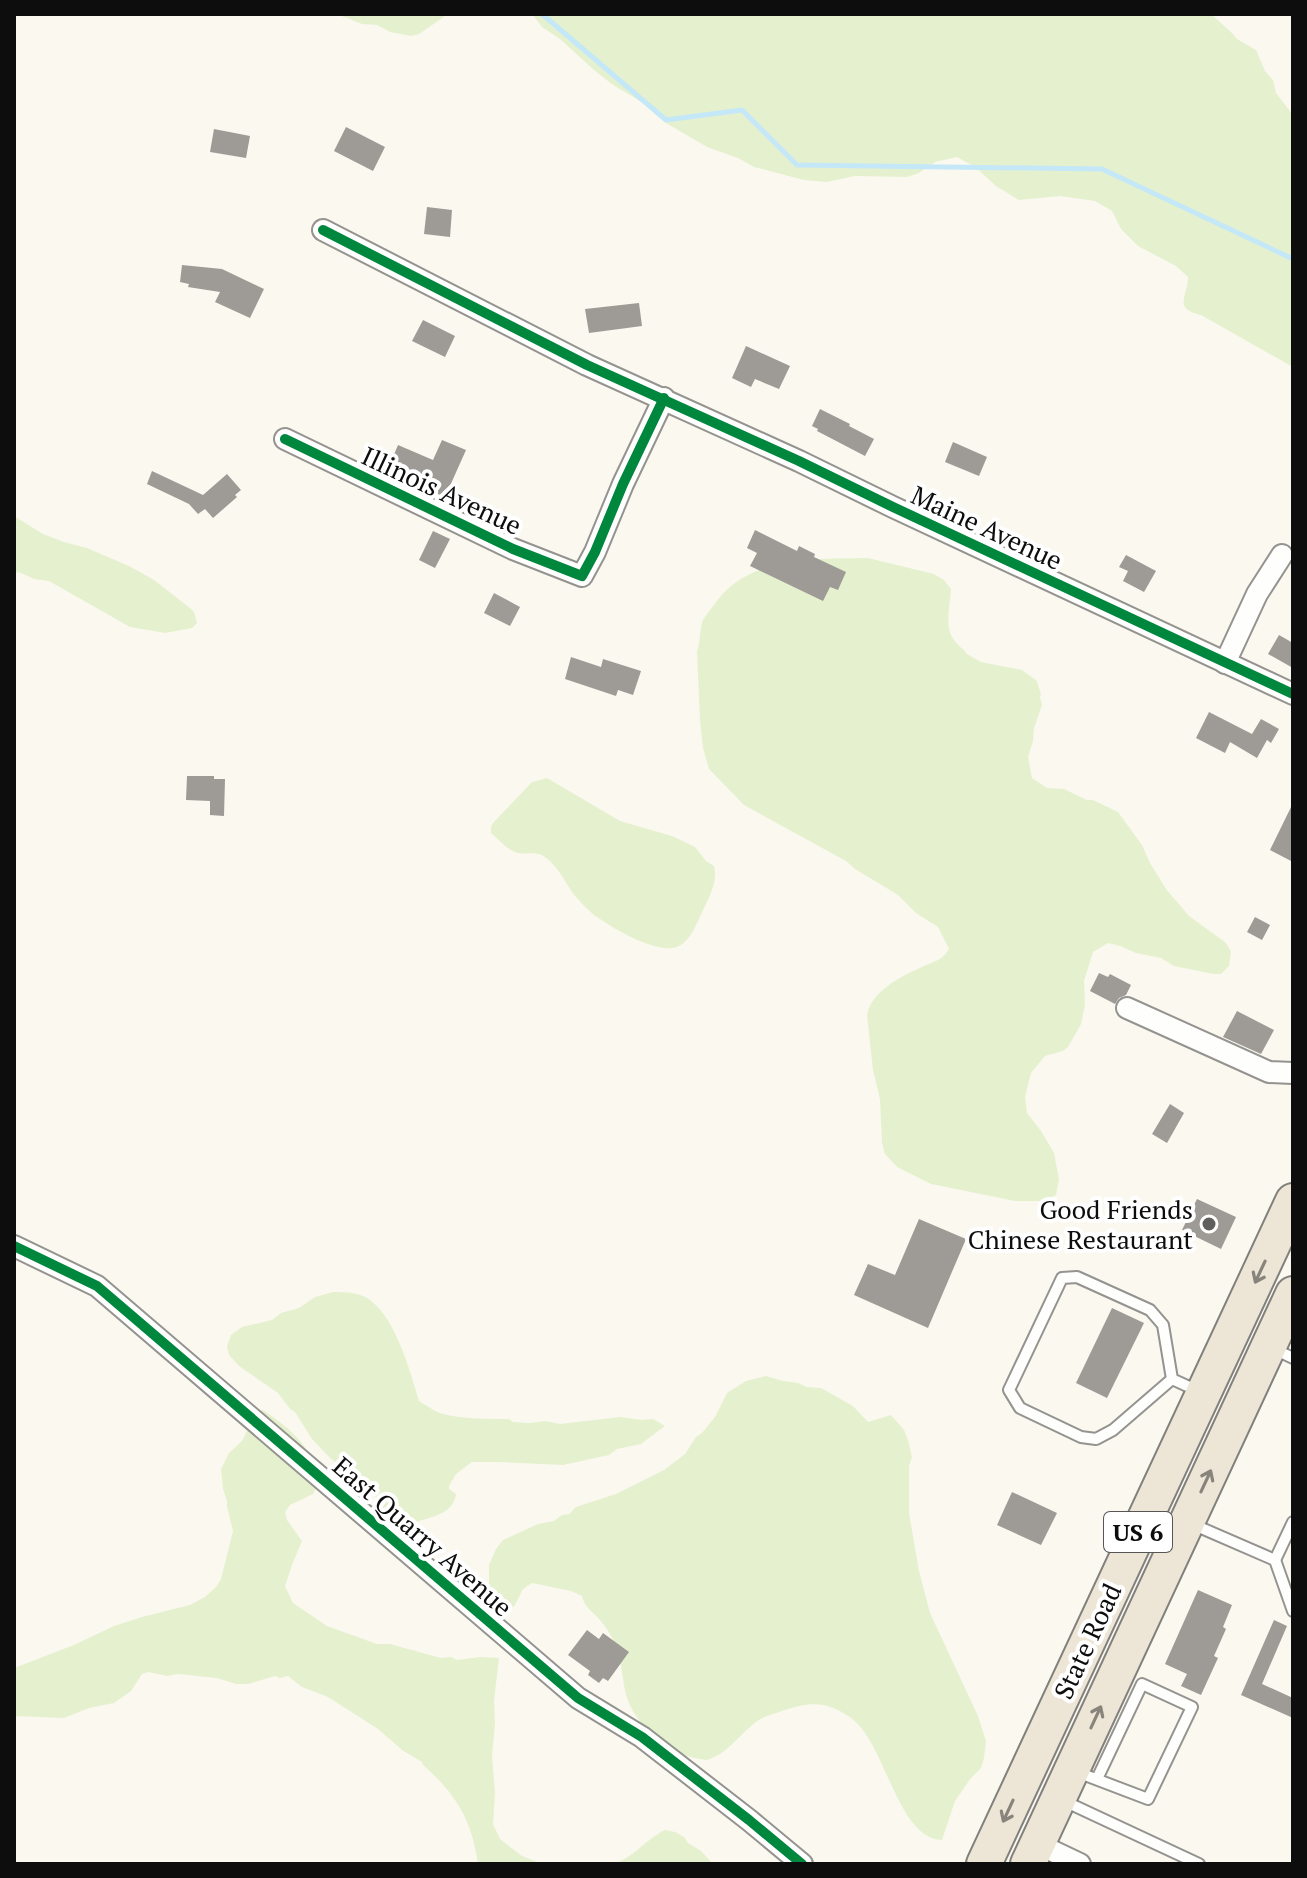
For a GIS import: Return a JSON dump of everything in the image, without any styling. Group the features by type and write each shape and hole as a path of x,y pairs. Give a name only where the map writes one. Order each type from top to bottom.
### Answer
{"main road":[{"name":"State Road","path":"1033,1854 1076,1782 1187,1522 1221,1401 1293,1201"},
{"name":"State Road","path":"984,1864 1035,1753 1221,1401 1281,1352 1293,1294"}],"street":[{"name":"Maine Avenue","path":"323,230 587,365 664,398 1293,694"},
{"name":"Illinois Avenue","path":"285,439 513,549 582,576 664,398"},
{"path":"1225,663 1257,594 1282,555"},
{"path":"1127,1008 1269,1072 1293,1073"},
{"name":"East Quarry Avenue","path":"14,1246 97,1286 578,1698 642,1737 802,1864"},
{"path":"1035,1753 1076,1782"},
{"path":"1033,1854 1080,1864"}],"lane":[{"path":"1077,1277 1150,1310 1163,1325 1172,1379 1113,1430 1096,1439 1081,1437 1020,1408 1009,1390 1062,1278 1077,1277"},
{"path":"1172,1379 1221,1401"},
{"path":"1187,1522 1275,1560 1288,1579 1293,1611"},
{"path":"1275,1560 1293,1522"},
{"path":"1142,1684 1192,1707 1148,1799 1076,1782 1142,1684"},
{"path":"1076,1782 1199,1864"}],"green space":[{"path":"337,14 448,14 411,36 390,32 377,25 362,24"},
{"path":"532,14 1211,14 1237,39 1256,50 1265,71 1273,80 1276,93 1293,115 1293,367 1187,309 1184,301 1188,277 1176,266 1138,246 1121,229 1112,211 1095,201 1060,196 1019,200 957,157 935,162 907,177 855,176 827,182 804,180 754,167 707,147 666,123 652,108 594,70 542,27"},
{"path":"14,516 43,534 87,548 154,580 194,612 197,623 192,628 165,633 130,627 49,581 14,572"},
{"path":"868,558 934,574 944,580 951,589 948,622 957,644 981,662 1022,670 1037,681 1042,705 1028,757 1032,778 1047,788 1064,789 1118,812 1142,845 1166,889 1189,916 1225,942 1231,951 1229,966 1221,974 1174,966 1161,958 1108,943 1093,952 1084,981 1085,1005 1081,1024 1068,1047 1045,1056 1031,1073 1025,1097 1027,1113 1054,1153 1059,1179 1056,1195 1044,1201 1015,1201 931,1184 897,1167 885,1154 867,1015 881,991 907,974 938,960 949,949 938,927 916,913 898,895 846,861 744,805 709,769 703,748 697,651 703,620 728,589 763,568 784,563"},
{"path":"547,778 620,821 672,836 695,847 714,866 715,879 711,893 685,942 677,947 658,947 614,928 594,915 575,896 545,857 515,852 491,833 493,823 532,782"},
{"path":"333,1292 361,1295 379,1309 395,1332 419,1401 440,1413 467,1418 560,1424 620,1417 653,1419 665,1426 641,1444 563,1465 472,1462 456,1474 449,1486 456,1494 448,1509 404,1527 382,1508 364,1483 331,1459 312,1439 278,1393 239,1366 229,1355 227,1346 231,1335 242,1327 272,1320 315,1297"},
{"path":"766,1376 821,1388 853,1406 868,1422 891,1415 908,1440 912,1457 909,1466 909,1513 919,1571 930,1613 978,1716 986,1741 981,1768 955,1801 942,1840 927,1835 914,1824 874,1747 863,1730 842,1712 818,1704 792,1708 759,1720 713,1758 705,1760 684,1755 659,1740 633,1711 626,1695 615,1643 582,1596 532,1583 523,1589 514,1607 496,1599 489,1586 489,1565 503,1540 538,1524 554,1521 576,1507 616,1494 664,1470 685,1454 715,1417 727,1393 746,1381"},
{"path":"263,1410 299,1440 311,1457 319,1481 313,1494 290,1505 285,1512 302,1541 285,1586 293,1603 327,1626 377,1644 390,1644 457,1660 499,1658 494,1701 493,1824 500,1839 522,1856 542,1864 478,1864 472,1834 461,1809 422,1762 402,1750 378,1729 288,1676 236,1684 217,1678 148,1672 142,1674 131,1691 114,1703 64,1718 14,1716 14,1668 114,1626 190,1605 216,1587 221,1579 233,1531 221,1469 229,1453 242,1441 257,1411"},
{"path":"665,1830 684,1837 713,1864 613,1864 628,1857"}],"building":[{"path":"346,127 385,147 373,171 334,151"},
{"path":"214,129 250,136 246,158 210,152"},
{"path":"427,207 452,210 450,237 424,234"},
{"path":"182,265 222,269 264,289 250,318 215,302 220,292 188,287 189,284 180,282"},
{"path":"639,303 642,326 589,333 585,309"},
{"path":"423,320 455,336 445,357 412,341"},
{"path":"746,346 790,366 779,389 755,379 751,387 732,378"},
{"path":"820,409 874,439 865,456 812,426"},
{"path":"442,440 466,450 445,497 425,489 429,481 390,464 398,445 433,460"},
{"path":"953,442 987,457 979,476 945,462"},
{"path":"152,471 203,495 227,474 241,490 213,518 205,509 198,514 189,504 147,484"},
{"path":"755,530 797,551 799,546 846,572 838,590 830,587 823,601 750,566 757,553 747,548"},
{"path":"433,531 450,539 435,568 419,560"},
{"path":"1126,555 1156,571 1144,592 1123,581 1128,571 1119,567"},
{"path":"494,593 520,607 510,626 484,613"},
{"path":"1279,635 1293,643 1293,668 1268,654"},
{"path":"571,657 601,667 603,659 641,671 633,695 618,690 616,696 565,679"},
{"path":"1209,712 1252,734 1261,719 1279,729 1271,743 1267,740 1257,758 1230,742 1225,753 1196,738"},
{"path":"187,776 225,779 224,816 210,815 210,801 186,800"},
{"path":"1293,803 1293,862 1270,850"},
{"path":"1255,917 1270,925 1262,940 1247,932"},
{"path":"1099,973 1108,977 1110,974 1131,985 1126,995 1115,1004 1090,991"},
{"path":"1237,1011 1274,1030 1261,1054 1223,1037"},
{"path":"1170,1104 1184,1113 1167,1143 1152,1134"},
{"name":"Good Friends Chinese Restaurant","path":"1197,1199 1236,1217 1221,1249 1182,1230"},
{"path":"919,1219 966,1239 928,1328 854,1295 868,1264 895,1275"},
{"path":"1112,1308 1144,1323 1107,1398 1076,1383"},
{"path":"1012,1492 1057,1513 1041,1545 997,1525"},
{"path":"1198,1590 1232,1605 1214,1656 1218,1658 1201,1695 1181,1686 1187,1674 1165,1664"},
{"path":"1274,1620 1287,1626 1262,1684 1293,1698 1293,1718 1241,1695"},
{"path":"587,1630 599,1639 603,1633 629,1652 608,1681 603,1678 599,1683 588,1675 590,1671 568,1655"}],"waterway":[{"path":"542,14 666,120 742,110 797,165 1102,169 1293,259"}],"cycle path":[{"path":"323,230 587,365 799,461 1293,694"},
{"path":"285,439 513,549 582,576 664,398"},
{"path":"14,1246 97,1286 578,1698 642,1737 802,1864"}],"place":[{"name":"Good Friends Chinese Restaurant","path":"1209,1224"}]}
